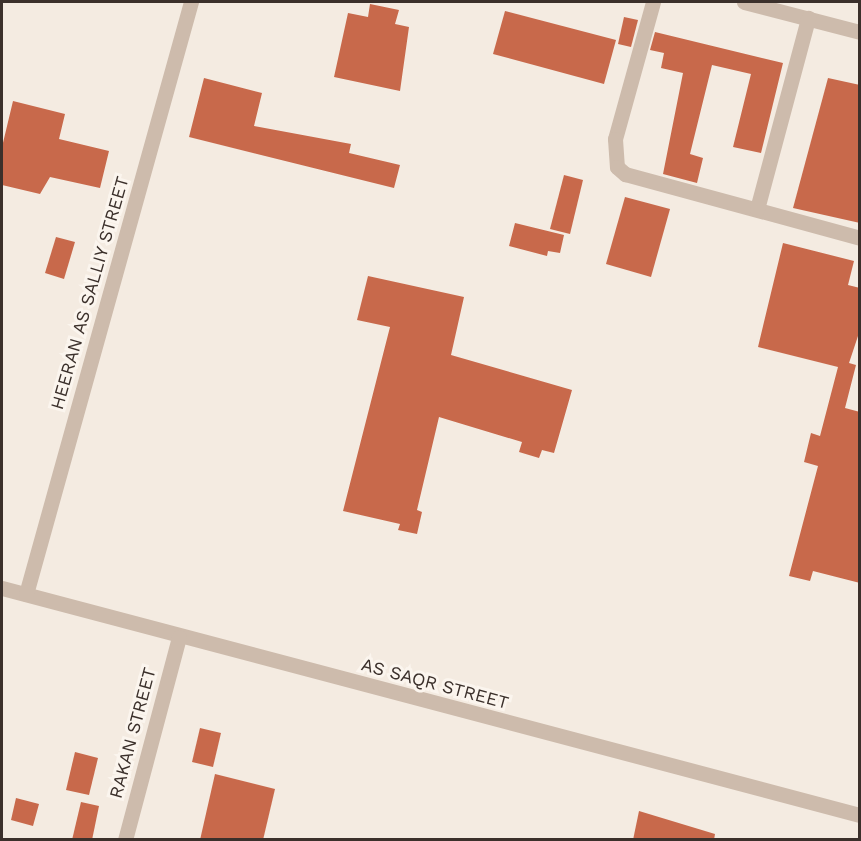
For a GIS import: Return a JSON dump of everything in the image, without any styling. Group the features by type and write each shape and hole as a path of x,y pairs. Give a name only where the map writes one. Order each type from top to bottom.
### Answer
{"street":[{"name":"HEERAN AS SALLIY STREET","path":"26,594 191,2"},
{"path":"653,2 615,140 615,163 626,174 860,238"},
{"path":"744,2 860,32"},
{"path":"757,209 808,18"},
{"name":"AS SAQR STREET","path":"2,588 179,637 860,815"},
{"name":"RAKAN STREET","path":"124,840 179,637"}],"building":[{"path":"370,4 399,10 395,24 409,27 400,91 334,77 348,13 368,17"},
{"path":"505,11 616,40 604,84 493,54"},
{"path":"624,17 638,20 631,47 618,44"},
{"path":"655,32 783,63 761,153 733,147 751,74 712,65 690,154 703,158 697,183 663,174 683,73 661,68 664,53 650,50"},
{"path":"204,78 262,93 254,126 351,144 349,153 400,165 394,188 189,137"},
{"path":"828,78 860,85 860,223 793,208"},
{"path":"13,101 65,114 59,139 109,151 100,188 50,177 40,194 2,185 2,147"},
{"path":"564,175 583,180 570,234 550,229"},
{"path":"625,197 670,209 651,277 606,264"},
{"path":"515,223 564,235 560,253 548,251 547,256 509,246"},
{"path":"56,237 75,242 64,279 45,273"},
{"path":"783,243 854,261 848,285 860,288 860,330 849,363 856,365 845,408 860,412 860,583 813,571 810,581 789,576 818,466 804,462 811,433 820,436 838,367 758,347"},
{"path":"368,276 464,297 451,355 572,390 554,453 542,450 539,458 519,452 522,442 439,417 417,510 422,512 417,534 398,530 400,524 343,511 390,327 357,320"},
{"path":"200,728 221,733 213,767 192,762"},
{"path":"75,752 98,758 89,795 66,790"},
{"path":"215,774 275,789 263,840 200,840"},
{"path":"16,798 39,804 33,826 11,820"},
{"path":"81,802 99,806 92,840 72,840"},
{"path":"639,811 715,834 714,840 633,840"}]}
